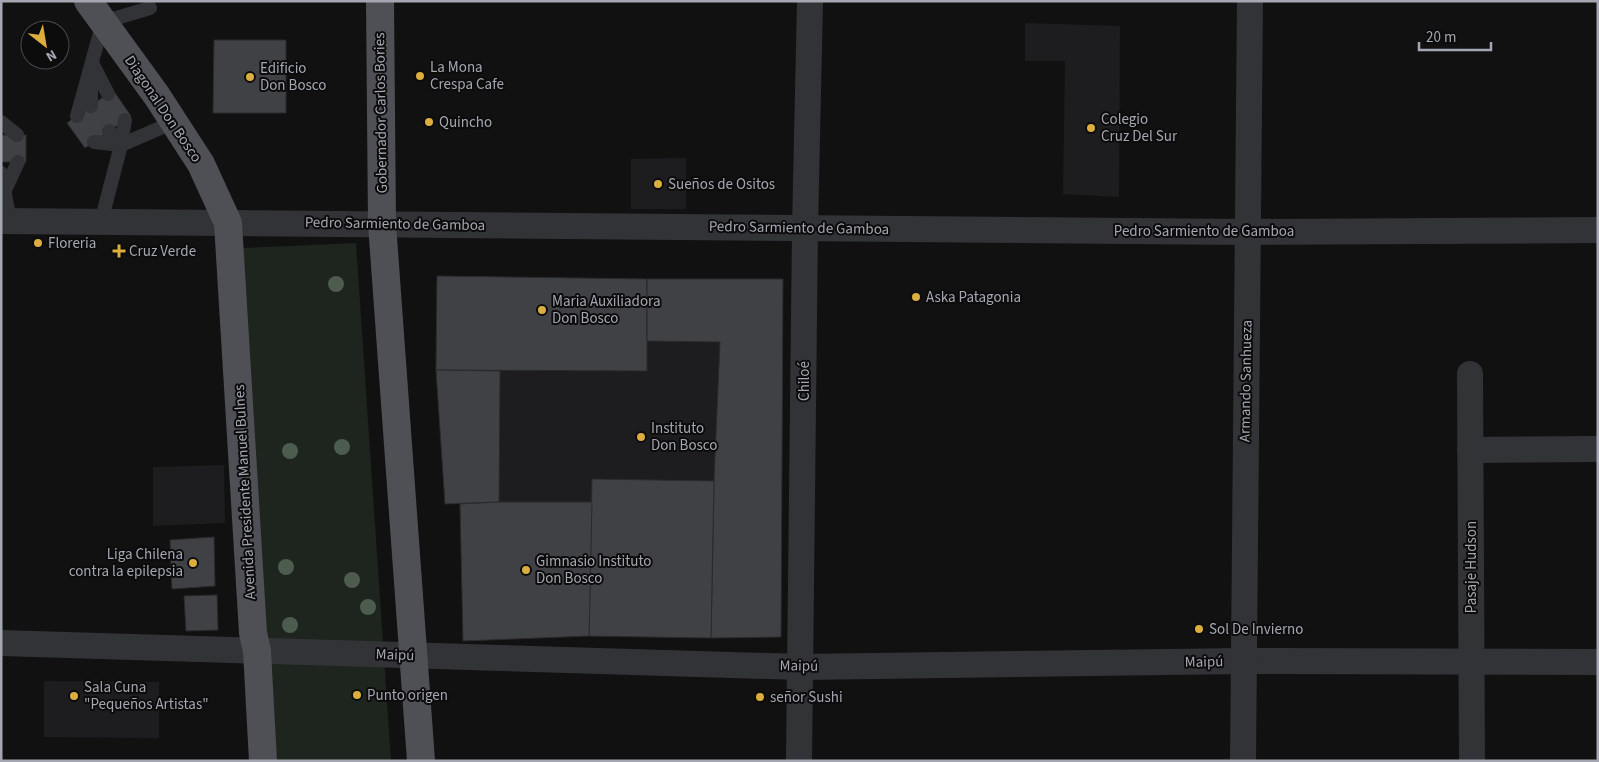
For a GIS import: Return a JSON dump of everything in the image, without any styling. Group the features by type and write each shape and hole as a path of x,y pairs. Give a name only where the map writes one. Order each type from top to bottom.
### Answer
{"main road":[{"name":"Gobernador Carlos Bories","path":"380,1 382,224"},
{"name":"Diagonal Don Bosco","path":"96,11 158,96 201,164 228,223"},
{"name":"Avenida Presidente Manuel Bulnes","path":"228,223 253,634 257,651 263,761"},
{"path":"382,224 421,761"}],"street":[{"name":"Chiloé","path":"799,761 805,229 810,1"},
{"name":"Armando Sanhueza","path":"1243,761 1250,1"},
{"name":"Pedro Sarmiento de Gamboa","path":"5,221 1248,232 1598,230"},
{"name":"Pasaje Hudson","path":"1470,374 1472,761"},
{"path":"1470,450 1598,448"},
{"name":"Maipú","path":"1,643 801,667 1243,661 1598,662"}],"lane":[{"path":"91,106 96,11 150,8"},
{"path":"92,64 108,94"},
{"path":"77,116 92,64"},
{"path":"101,222 121,145 125,120"},
{"path":"1,122 17,135"},
{"path":"94,142 121,145 174,122"},
{"path":"109,131 121,145"},
{"path":"3,188 18,162"},
{"path":"1,173 5,221"}],"shaded area":[{"name":"Colegio Cruz Del Sur","path":"1025,23 1120,26 1119,197 1063,194 1065,61 1025,61"},
{"name":"Sueños de Ositos","path":"686,158 686,209 631,209 631,159"},
{"path":"356,243 391,761 274,761 243,248"},
{"name":"Instituto Don Bosco","path":"647,279 783,279 781,637 589,636 499,502 500,371 647,371"},
{"path":"224,465 225,523 153,526 153,467"},
{"path":"44,681 159,682 159,738 44,737"}],"building":[{"name":"Edificio Don Bosco","path":"214,40 286,40 286,113 213,113"},
{"path":"113,90 131,116 85,148 67,123"},
{"path":"1,135 26,135 26,162 1,162"},
{"name":"Maria Auxiliadora Don Bosco","path":"437,276 647,279 647,371 436,370"},
{"path":"647,279 783,279 781,637 711,638 714,481 720,342 647,341"},
{"path":"436,370 500,371 499,502 445,504"},
{"path":"592,479 714,481 711,638 589,636"},
{"name":"Gimnasio Instituto Don Bosco","path":"592,502 589,636 463,641 460,504"},
{"name":"Liga Chilena contra la epilepsia","path":"214,537 215,586 172,589 170,540"},
{"path":"217,595 218,630 186,631 184,596"}],"place":[{"name":"La Mona Crespa Cafe","path":"420,76"},
{"name":"Edificio Don Bosco","path":"250,77"},
{"name":"Quincho","path":"429,122"},
{"name":"Colegio Cruz Del Sur","path":"1091,128"},
{"name":"Sueños de Ositos","path":"658,184"},
{"name":"Floreria","path":"38,243"},
{"name":"Cruz Verde","path":"119,251"},
{"name":"Aska Patagonia","path":"916,297"},
{"name":"Maria Auxiliadora Don Bosco","path":"542,310"},
{"name":"Instituto Don Bosco","path":"641,437"},
{"name":"Liga Chilena contra la epilepsia","path":"193,563"},
{"name":"Gimnasio Instituto Don Bosco","path":"526,570"},
{"name":"Sol De Invierno","path":"1199,629"},
{"name":"Punto origen","path":"357,695"},
{"name":"Sala Cuna \"Pequeños Artistas\"","path":"74,696"},
{"name":"señor Sushi","path":"760,697"}]}
